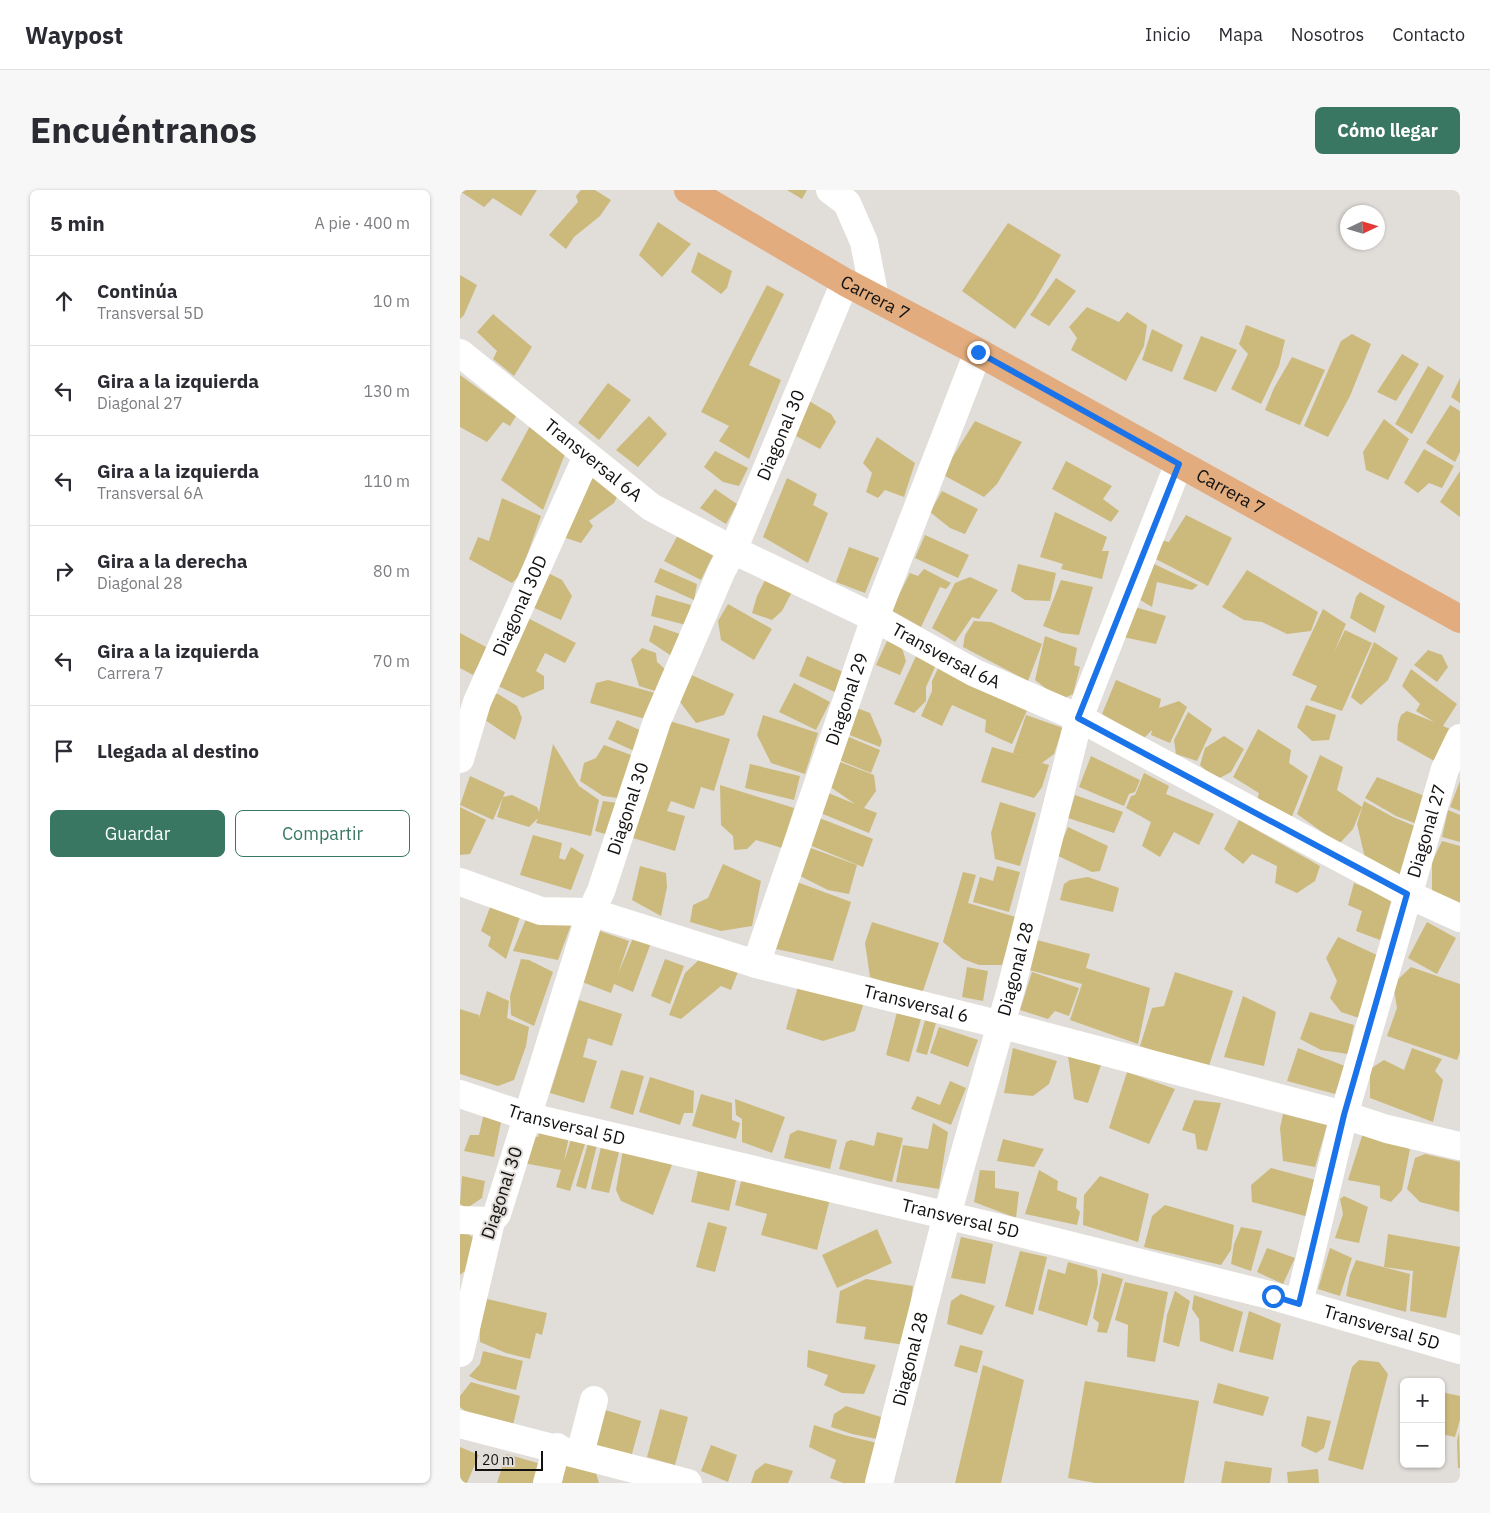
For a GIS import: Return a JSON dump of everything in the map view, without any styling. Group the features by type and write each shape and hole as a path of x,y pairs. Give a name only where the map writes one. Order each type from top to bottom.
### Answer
{"main road":[{"name":"Carrera 7","path":"688,190 845,282 978,352 1460,619"}],"street":[{"path":"830,190 847,203 864,242 875,298"},
{"name":"Diagonal 30","path":"460,1353 491,1221 497,1214 526,1116 592,912 601,891 657,720 722,570 734,550 845,282"},
{"name":"Diagonal 29","path":"756,964 875,618 978,352"},
{"name":"Transversal 6A","path":"460,353 651,507 734,550 875,618 975,673 1078,718 1407,894 1460,918"},
{"name":"Diagonal 30D","path":"460,758 468,696 587,456"},
{"name":"Diagonal 28","path":"879,1483 947,1216 1001,1025 1078,718 1179,464"},
{"name":"Diagonal 27","path":"1299,1304 1344,1115 1407,894 1446,769 1460,738"},
{"name":"Transversal 6","path":"460,882 541,911 592,912 756,964 1001,1025 1344,1115 1387,1129 1460,1146"},
{"name":"Transversal 5D","path":"460,1094 526,1116 947,1216 1299,1304 1460,1350"},
{"path":"460,1220 491,1221"},
{"path":"547,1483 569,1451 594,1400"},
{"path":"460,1424 688,1483"}],"building":[{"path":"463,190 537,190 521,216 493,198 484,207 461,192"},
{"path":"581,190 595,190 611,200 600,216 574,237 566,249 549,235 578,202 576,196"},
{"path":"787,190 807,190 802,199"},
{"path":"658,222 691,244 662,277 639,255"},
{"path":"1008,223 1061,255 1015,329 962,291"},
{"path":"698,252 732,271 727,288 721,294 691,272"},
{"path":"460,275 477,285 464,315 460,319"},
{"path":"1056,278 1076,291 1049,326 1030,315"},
{"path":"767,285 784,294 749,365 781,380 749,459 719,441 729,426 701,412"},
{"path":"1087,307 1119,322 1127,312 1147,325 1144,346 1126,381 1071,350 1077,338 1069,327"},
{"path":"493,314 532,347 514,376 493,359 497,351 477,332"},
{"path":"1246,325 1285,340 1279,366 1261,404 1231,389 1248,354 1239,344"},
{"path":"1152,329 1183,345 1172,372 1142,360"},
{"path":"1352,334 1371,344 1350,396 1328,437 1304,426 1341,341"},
{"path":"1201,336 1237,350 1216,392 1183,379"},
{"path":"1402,354 1419,364 1396,401 1377,392"},
{"path":"1292,357 1325,370 1300,425 1265,410 1274,388"},
{"path":"1428,366 1444,376 1412,434 1395,424"},
{"path":"460,375 516,416 510,426 503,422 487,442 460,427"},
{"path":"1460,378 1460,403 1451,397"},
{"path":"608,383 631,400 599,440 578,423"},
{"path":"809,401 831,414 836,422 820,449 796,436"},
{"path":"1450,405 1460,411 1460,452 1455,462 1426,443"},
{"path":"649,416 667,434 638,467 616,450"},
{"path":"1384,419 1409,439 1388,480 1366,470 1363,452"},
{"path":"975,421 1022,442 997,484 984,497 945,476 952,458"},
{"path":"531,424 565,454 543,510 501,480"},
{"path":"877,437 915,463 904,497 885,490 878,498 866,492 872,473 863,463"},
{"path":"1424,449 1454,466 1442,488 1429,483 1418,493 1404,483"},
{"path":"715,451 748,468 739,486 723,482 704,467"},
{"path":"1066,461 1112,486 1103,499 1119,511 1111,522 1052,489"},
{"path":"1460,471 1460,517 1440,502"},
{"path":"593,478 620,491 614,503 589,521 593,526 581,543 563,537 574,519 577,492"},
{"path":"787,478 817,494 813,505 828,513 808,563 763,537"},
{"path":"715,489 737,504 726,524 700,508"},
{"path":"942,491 978,509 965,534 950,528 930,512"},
{"path":"502,498 541,516 520,575 512,583 469,559 478,537 489,541"},
{"path":"1055,512 1107,537 1102,551 1109,551 1102,579 1061,569 1063,564 1040,557"},
{"path":"1186,515 1232,538 1208,586 1150,556 1156,539 1169,542"},
{"path":"680,531 716,549 701,580 664,561"},
{"path":"925,535 969,555 958,578 915,558"},
{"path":"849,547 879,558 865,593 836,582"},
{"path":"1148,561 1198,585 1192,590 1157,582 1152,607 1132,595"},
{"path":"1018,564 1056,573 1050,601 1025,600 1011,591"},
{"path":"660,568 697,584 694,600 654,582"},
{"path":"924,569 951,583 946,589 940,587 921,627 891,610 910,573 918,576"},
{"path":"1247,570 1318,612 1311,631 1287,634 1262,622 1244,620 1222,607"},
{"path":"544,571 562,580 572,596 561,620 528,605"},
{"path":"768,574 794,588 782,611 772,620 752,613 757,596"},
{"path":"970,577 998,590 979,619 972,617 955,642 932,628 955,583"},
{"path":"1061,580 1093,587 1079,635 1061,633 1043,626"},
{"path":"1360,592 1385,606 1375,633 1350,618 1356,597"},
{"path":"656,595 691,605 686,625 651,616"},
{"path":"728,604 772,629 754,660 721,640 718,621"},
{"path":"1128,605 1166,616 1156,644 1118,636"},
{"path":"1323,609 1346,624 1334,652 1345,630 1372,643 1342,711 1310,700 1317,686 1292,675"},
{"path":"526,617 576,643 565,663 545,653 536,671 544,676 544,689 523,698 492,683"},
{"path":"974,621 991,622 1042,644 1028,681 963,647 965,635"},
{"path":"654,625 680,634 673,657 649,641"},
{"path":"460,633 488,648 473,675 460,668"},
{"path":"1045,636 1077,648 1074,665 1080,667 1073,694 1061,700 1035,680"},
{"path":"887,641 902,648 906,661 900,675 876,665"},
{"path":"1374,642 1398,658 1388,680 1361,705 1351,697"},
{"path":"642,648 656,653 657,662 665,669 658,692 639,686 631,659"},
{"path":"1428,650 1442,655 1448,667 1437,682 1414,665"},
{"path":"807,656 843,672 835,692 799,676"},
{"path":"916,656 936,665 926,687 926,701 914,713 894,704"},
{"path":"940,664 1029,706 1012,744 985,732 986,720 952,705 942,726 921,716 932,691 932,681"},
{"path":"1411,669 1457,704 1443,726 1450,729 1436,762 1397,740 1398,724 1401,715 1407,711 1434,722 1416,711 1420,704 1402,686"},
{"path":"687,673 734,694 724,715 696,723 677,698"},
{"path":"608,680 659,694 652,721 590,703 596,683"},
{"path":"1116,680 1161,699 1159,708 1179,701 1187,707 1170,743 1151,735 1152,730 1143,739 1102,714"},
{"path":"794,683 830,702 816,730 779,712"},
{"path":"486,693 498,694 517,706 522,718 515,740 482,718"},
{"path":"1306,705 1336,715 1329,740 1312,741 1297,727"},
{"path":"857,708 870,713 882,741 880,747 847,734"},
{"path":"1188,712 1212,729 1197,761 1176,754 1174,740"},
{"path":"763,715 818,733 805,774 771,763 757,735"},
{"path":"1026,715 1063,728 1054,754 1042,763 1049,765 1042,787 1034,798 981,782 992,747 1022,756 1013,753"},
{"path":"617,720 642,731 634,751 608,739"},
{"path":"666,720 730,739 714,791 701,787 694,809 671,801 667,811 685,816 675,851 630,837"},
{"path":"1258,729 1291,750 1289,763 1308,776 1291,819 1256,804 1259,793 1233,777"},
{"path":"1224,736 1244,749 1231,772 1216,780 1200,765 1205,748"},
{"path":"842,737 849,737 880,750 871,773 834,758"},
{"path":"553,744 579,786 599,800 591,836 536,823 538,818 529,827 497,817 503,797 512,795 537,807 539,812"},
{"path":"604,745 634,756 618,798 603,796 580,781 584,763 596,758"},
{"path":"1320,755 1343,767 1337,790 1362,807 1353,829 1339,844 1297,814"},
{"path":"1091,756 1140,780 1135,792 1129,794 1124,806 1079,787"},
{"path":"835,760 874,775 876,791 864,808 877,813 869,833 823,814 816,809 826,792 855,804 826,784"},
{"path":"750,764 800,776 794,800 745,788"},
{"path":"1144,773 1169,786 1166,794 1214,814 1199,845 1174,832 1160,857 1142,846 1151,822 1126,808 1131,796 1135,795"},
{"path":"470,776 505,792 493,820 460,805"},
{"path":"1377,777 1427,797 1417,824 1396,816 1365,798"},
{"path":"1460,781 1460,811 1450,807"},
{"path":"720,785 794,808 782,848 756,840 747,849 734,850 733,836 721,825"},
{"path":"1075,795 1123,812 1114,833 1068,818"},
{"path":"603,801 617,803 608,835 595,831"},
{"path":"1364,801 1393,817 1417,827 1400,875 1365,858 1357,824"},
{"path":"1000,802 1036,813 1020,866 995,859 991,833"},
{"path":"460,807 486,820 470,854 460,855"},
{"path":"1448,810 1460,815 1460,842 1442,837"},
{"path":"817,817 873,839 863,867 807,844"},
{"path":"1239,820 1320,866 1315,881 1297,893 1275,883 1277,866 1252,854 1243,864 1224,849"},
{"path":"1068,827 1108,846 1100,871 1092,872 1056,855"},
{"path":"533,835 562,843 559,858 565,860 571,847 584,855 571,890 520,875"},
{"path":"1442,841 1460,846 1460,906 1432,892 1432,862"},
{"path":"808,847 857,865 849,894 828,890 796,874"},
{"path":"723,864 761,881 752,926 721,931 690,922 693,905 708,898"},
{"path":"640,866 666,873 667,887 661,916 632,900"},
{"path":"997,866 1020,872 1009,912 973,902 980,877 993,881"},
{"path":"963,872 976,875 968,903 1016,917 1002,965 979,965 963,959 943,942"},
{"path":"1088,877 1119,888 1113,912 1060,900 1064,884 1070,880"},
{"path":"797,882 851,902 833,961 776,949"},
{"path":"1354,883 1392,898 1380,940 1356,931 1362,911 1348,905"},
{"path":"492,902 522,911 506,959 488,946 491,937 481,931"},
{"path":"528,914 571,925 558,960 513,951"},
{"path":"872,922 939,943 922,994 870,977 865,943"},
{"path":"1427,922 1456,938 1437,974 1408,958"},
{"path":"600,931 629,941 618,974 635,933 652,940 633,992 614,984 611,993 582,982"},
{"path":"1338,937 1377,955 1359,1018 1341,1012 1330,998 1337,981 1326,958"},
{"path":"1037,940 1090,954 1086,968 1150,988 1138,1044 1070,1020 1082,984 1029,970"},
{"path":"703,956 739,969 731,990 721,986 681,1019 669,1015 685,973"},
{"path":"521,959 529,960 553,972 534,1026 511,1015 510,996"},
{"path":"665,959 684,966 670,1004 651,996"},
{"path":"967,967 988,971 983,1001 962,997"},
{"path":"1411,967 1460,984 1460,1052 1457,1060 1387,1036 1397,1008 1393,984"},
{"path":"1032,972 1079,988 1069,1016 1055,1011 1048,1019 1020,1010"},
{"path":"1175,972 1233,991 1208,1069 1140,1046 1152,1008 1164,1006"},
{"path":"799,983 864,1002 855,1031 823,1041 786,1029"},
{"path":"487,991 509,1001 507,1018 529,1027 526,1046 514,1080 498,1086 460,1074 460,1009 479,1015 479,1018"},
{"path":"1243,996 1276,1012 1264,1066 1224,1057"},
{"path":"579,1000 622,1014 612,1046 588,1038 583,1057 597,1061 584,1103 550,1093"},
{"path":"897,1012 921,1019 909,1062 886,1055"},
{"path":"1310,1012 1354,1025 1348,1054 1321,1050 1300,1039"},
{"path":"925,1020 936,1023 927,1055 916,1052"},
{"path":"939,1027 978,1040 968,1067 930,1053"},
{"path":"1013,1048 1057,1061 1049,1084 1033,1096 1004,1093"},
{"path":"1298,1048 1345,1066 1335,1094 1287,1081"},
{"path":"1412,1048 1442,1059 1435,1071 1443,1080 1433,1122 1370,1098 1370,1069 1384,1060 1404,1070"},
{"path":"1068,1056 1101,1065 1088,1103 1074,1099"},
{"path":"621,1070 644,1076 633,1115 610,1108"},
{"path":"1127,1072 1175,1089 1149,1144 1109,1128"},
{"path":"650,1077 694,1091 693,1113 684,1113 680,1125 639,1112"},
{"path":"950,1081 966,1088 951,1125 911,1109 917,1096 940,1105"},
{"path":"701,1094 732,1103 732,1120 740,1123 736,1139 692,1126"},
{"path":"735,1099 785,1117 772,1153 742,1142 742,1119 736,1115"},
{"path":"1194,1100 1221,1103 1207,1151 1197,1149 1195,1134 1182,1130"},
{"path":"484,1113 502,1117 494,1157 464,1151 470,1135 479,1135"},
{"path":"1283,1114 1327,1125 1315,1167 1283,1161 1280,1128"},
{"path":"933,1123 948,1132 939,1189 896,1182 903,1145 928,1149"},
{"path":"541,1125 570,1131 564,1162 571,1139 585,1144 570,1191 556,1187 561,1170 518,1162 523,1134 538,1137"},
{"path":"798,1130 837,1140 830,1169 784,1158 790,1134"},
{"path":"877,1132 903,1138 892,1182 839,1169 846,1142 851,1140 874,1146"},
{"path":"1363,1133 1410,1149 1402,1190 1391,1202 1380,1198 1380,1186 1348,1180"},
{"path":"1003,1139 1044,1149 1034,1167 997,1161"},
{"path":"588,1143 597,1145 586,1189 576,1186"},
{"path":"602,1143 620,1148 609,1193 591,1189"},
{"path":"623,1150 673,1162 653,1215 621,1201 616,1190"},
{"path":"1425,1154 1460,1162 1459,1212 1420,1202 1407,1189 1415,1158"},
{"path":"1271,1168 1316,1180 1309,1217 1252,1202 1251,1185"},
{"path":"980,1170 995,1171 995,1188 1019,1192 1016,1218 974,1202"},
{"path":"1039,1170 1058,1181 1057,1190 1077,1198 1076,1208 1080,1212 1077,1225 1025,1214"},
{"path":"698,1171 736,1180 729,1211 691,1202"},
{"path":"462,1176 485,1181 482,1198 467,1208 460,1204"},
{"path":"1100,1176 1149,1194 1138,1242 1083,1225 1084,1195"},
{"path":"742,1178 830,1199 817,1250 761,1235 767,1214 735,1205"},
{"path":"1344,1196 1368,1207 1359,1243 1335,1238 1343,1214 1340,1199"},
{"path":"1165,1205 1234,1225 1231,1250 1221,1265 1144,1247 1152,1216"},
{"path":"708,1222 727,1227 715,1272 696,1267"},
{"path":"1241,1227 1262,1231 1251,1271 1231,1264 1234,1244"},
{"path":"460,1228 475,1239 470,1267 460,1275"},
{"path":"877,1229 892,1263 837,1288 822,1255"},
{"path":"1388,1234 1460,1247 1446,1318 1410,1311 1413,1271 1384,1267"},
{"path":"961,1237 993,1244 985,1284 951,1278"},
{"path":"1267,1248 1295,1258 1283,1284 1257,1272"},
{"path":"1330,1248 1352,1258 1340,1296 1318,1289"},
{"path":"1020,1251 1047,1257 1033,1315 1005,1306"},
{"path":"1356,1260 1410,1274 1406,1312 1346,1296 1350,1275"},
{"path":"1068,1262 1097,1270 1098,1284 1087,1326 1038,1310 1048,1269 1065,1274"},
{"path":"1102,1273 1123,1279 1107,1333 1097,1332 1099,1323 1093,1318"},
{"path":"866,1279 913,1286 905,1345 864,1339 866,1327 836,1323 840,1291"},
{"path":"1125,1282 1168,1292 1155,1362 1127,1357 1128,1325 1115,1320"},
{"path":"1175,1291 1190,1301 1179,1347 1163,1342 1167,1315"},
{"path":"961,1294 995,1306 982,1335 947,1324 951,1301"},
{"path":"1194,1295 1243,1312 1233,1352 1200,1341 1199,1319 1192,1309"},
{"path":"487,1299 547,1313 542,1335 536,1333 530,1359 506,1353 480,1342 480,1329"},
{"path":"1249,1311 1281,1324 1273,1360 1239,1352"},
{"path":"960,1345 983,1351 977,1373 954,1366"},
{"path":"808,1350 876,1365 864,1394 842,1393 824,1385 828,1375 807,1367"},
{"path":"483,1351 523,1361 516,1390 479,1381 469,1376 480,1364"},
{"path":"1359,1360 1379,1362 1388,1374 1363,1470 1328,1460 1352,1367"},
{"path":"983,1365 1024,1380 1001,1483 955,1483"},
{"path":"1085,1381 1199,1401 1184,1483 1095,1483 1068,1478"},
{"path":"471,1382 520,1396 512,1429 476,1420 460,1407 460,1396"},
{"path":"1218,1383 1269,1397 1263,1416 1213,1403"},
{"path":"1445,1393 1460,1396 1460,1420 1455,1437 1445,1435"},
{"path":"846,1406 881,1417 877,1439 831,1427 834,1414"},
{"path":"602,1409 641,1421 630,1461 590,1449"},
{"path":"660,1409 688,1417 675,1465 647,1457"},
{"path":"1307,1416 1331,1421 1324,1448 1316,1453 1301,1446"},
{"path":"814,1425 877,1443 865,1483 843,1483 830,1478 836,1460 809,1447"},
{"path":"1459,1432 1460,1468 1458,1468 1457,1441"},
{"path":"711,1445 737,1455 728,1482 701,1471"},
{"path":"460,1447 479,1455 467,1483 460,1483"},
{"path":"506,1454 541,1464 536,1483 497,1483"},
{"path":"566,1461 595,1470 599,1483 562,1483"},
{"path":"1225,1461 1272,1468 1270,1483 1221,1483"},
{"path":"765,1463 793,1471 788,1483 751,1483 755,1471"},
{"path":"1318,1469 1319,1483 1288,1483 1287,1472"}],"route":[{"path":"978,352 1179,464 1078,718 1407,894 1344,1115 1299,1304 1273,1296"}]}
